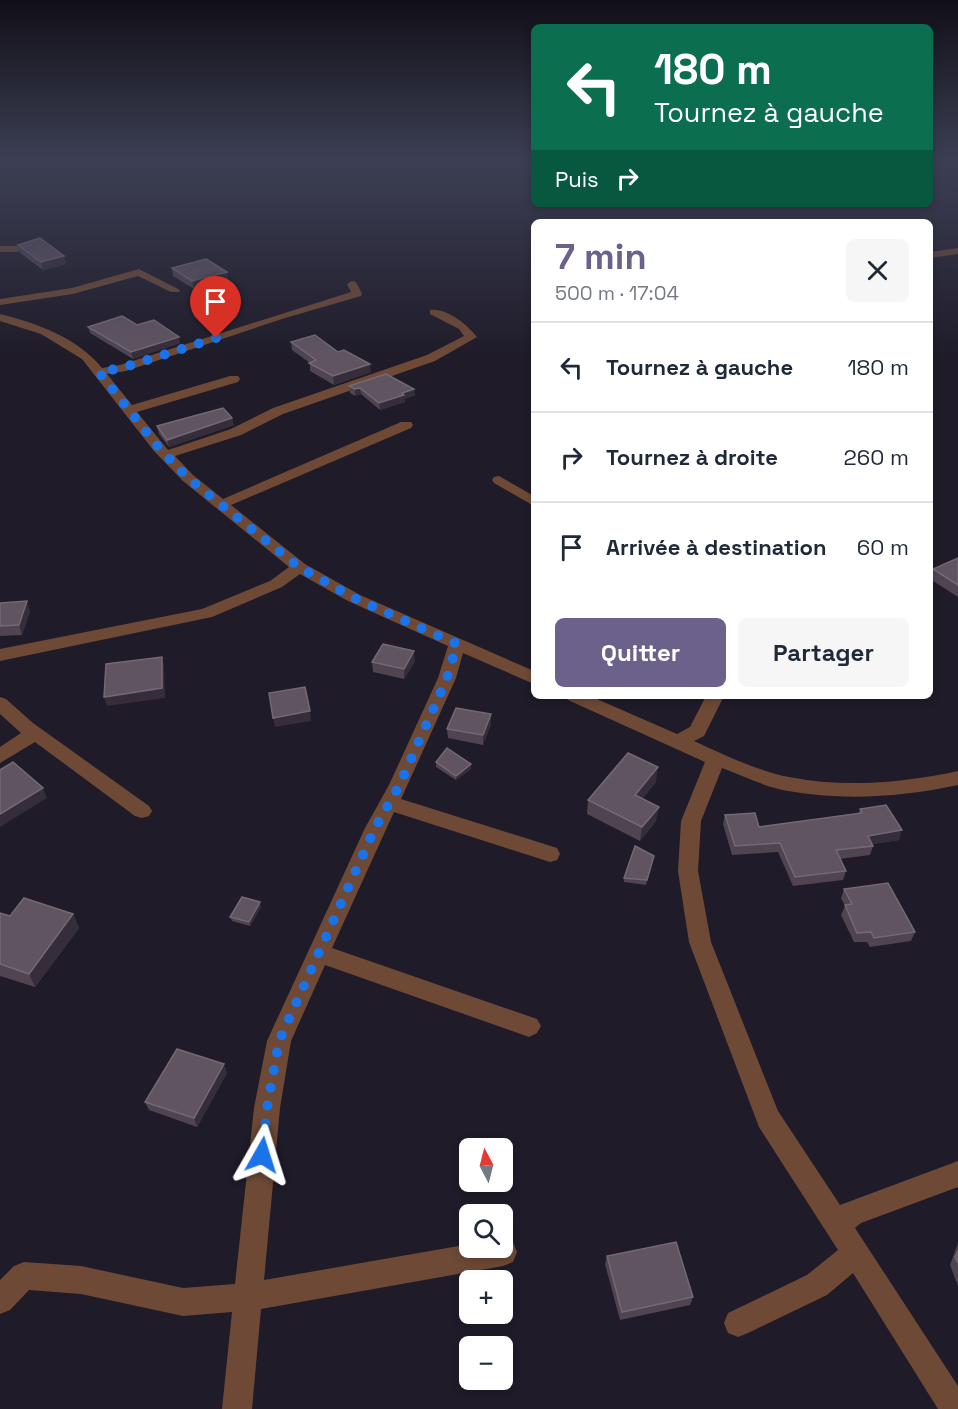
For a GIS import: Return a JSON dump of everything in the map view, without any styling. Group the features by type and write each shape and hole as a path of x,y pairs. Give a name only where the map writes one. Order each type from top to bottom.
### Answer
{"street":[{"path":"0,249 17,249"},
{"path":"933,255 958,251"},
{"path":"0,302 64,293 139,272 175,290"},
{"path":"99,372 122,368 280,316 357,294 352,284"},
{"path":"165,455 236,432 278,411 431,358 471,338 463,327 434,312"},
{"path":"0,316 45,332 86,356 165,455 188,478 299,567 354,598 531,677"},
{"path":"129,410 234,379"},
{"path":"222,504 406,425"},
{"path":"499,480 531,500"},
{"path":"0,655 206,613 276,584 299,567"},
{"path":"237,1409 267,1108 279,1041 318,953 399,786 447,678 457,644"},
{"path":"0,663 19,651"},
{"path":"581,699 716,759 786,784 849,791 926,785 958,778"},
{"path":"678,742 697,731 713,699"},
{"path":"0,703 26,728 142,811"},
{"path":"0,756 35,733"},
{"path":"716,759 691,821 688,872 700,942 768,1118 955,1409"},
{"path":"389,803 550,855"},
{"path":"318,953 529,1026"},
{"path":"838,1226 852,1213 958,1174"},
{"path":"738,1323 817,1285 856,1253"},
{"path":"0,1300 24,1276 81,1280 183,1302 248,1297 469,1258"}],"building":[{"path":"40,238 64,256 41,262 18,245"},
{"path":"206,259 227,272 192,281 172,268"},
{"path":"122,316 137,325 154,320 179,337 131,352 88,327"},
{"path":"315,335 338,352 344,350 370,364 333,376 309,363 316,360 291,342"},
{"path":"386,374 414,389 402,393 404,395 379,403 360,388 355,389 349,386"},
{"path":"223,408 232,418 167,440 157,426"},
{"path":"958,558 958,585 933,569"},
{"path":"27,601 19,625 0,626 0,603"},
{"path":"383,644 414,651 404,669 372,662"},
{"path":"162,657 162,688 104,697 106,664"},
{"path":"305,687 310,711 273,718 269,693"},
{"path":"456,708 491,714 483,735 447,729"},
{"path":"447,748 471,764 456,776 436,762"},
{"path":"628,753 658,767 635,795 659,807 642,827 588,800"},
{"path":"13,762 43,788 0,814 0,770"},
{"path":"886,805 902,830 868,836 873,846 836,850 846,871 795,877 780,843 735,846 725,815 755,813 759,827 862,813 860,809"},
{"path":"635,846 654,856 647,880 624,878"},
{"path":"888,883 915,932 874,938 871,932 857,933 845,905 852,904 844,889"},
{"path":"242,897 260,902 249,922 230,917"},
{"path":"24,898 73,914 29,974 0,964 0,913 10,916"},
{"path":"177,1049 224,1064 194,1118 145,1102"},
{"path":"676,1242 693,1297 622,1312 607,1256"}],"route":[{"path":"216,338 122,368 99,372 159,448 188,478 299,567 354,598 457,644 447,678 399,786 375,828 279,1041 267,1108 262,1155"}]}
